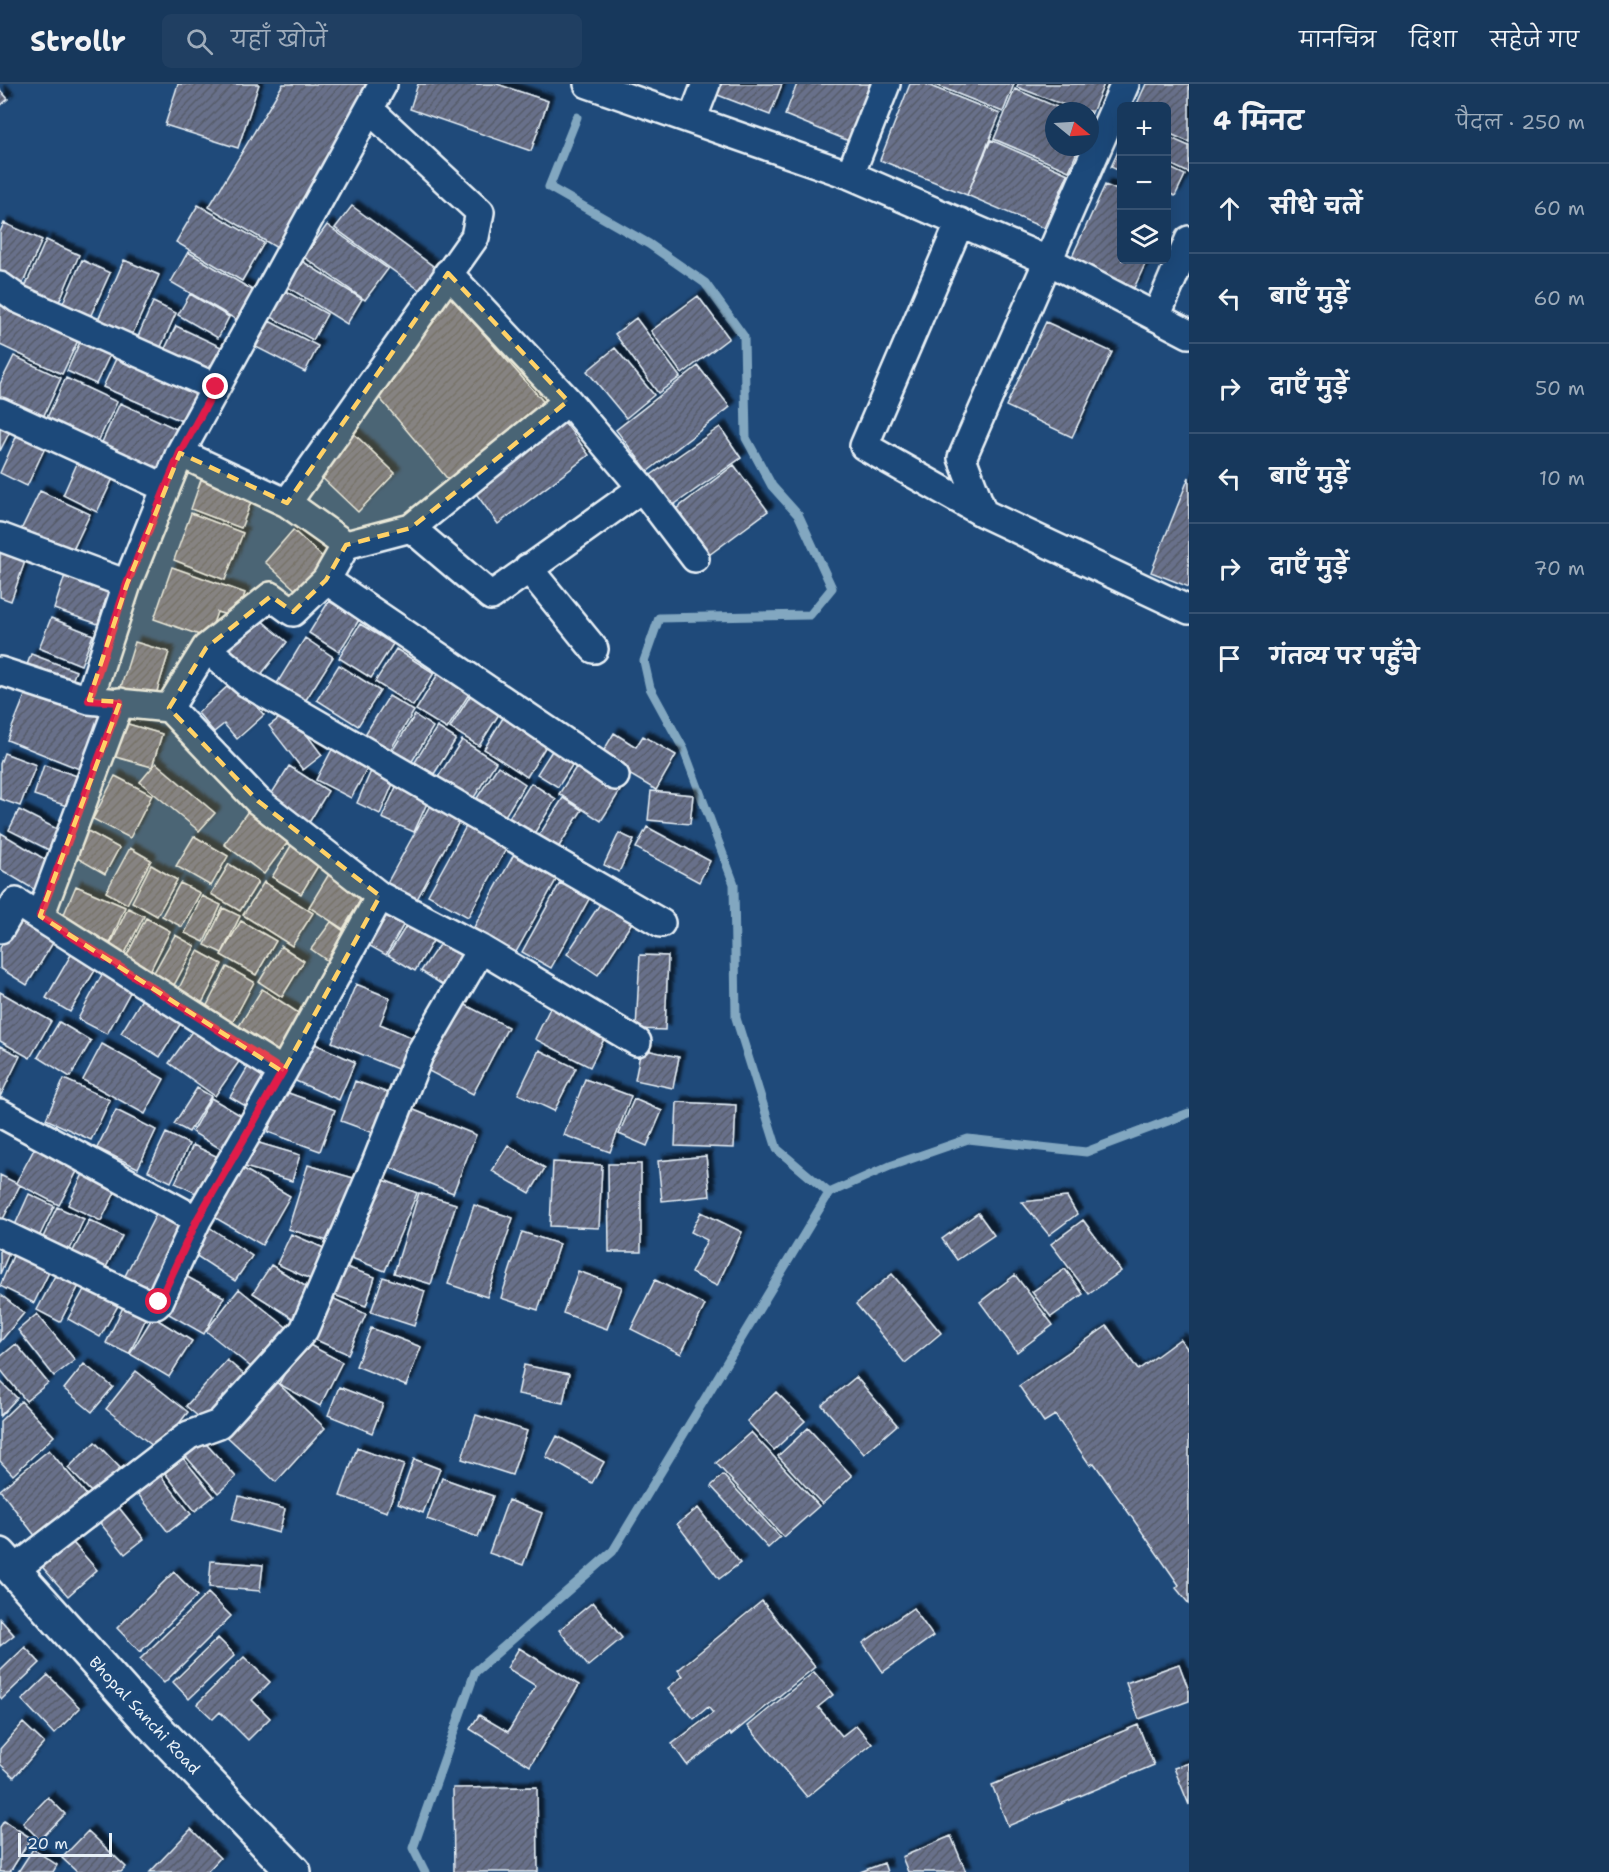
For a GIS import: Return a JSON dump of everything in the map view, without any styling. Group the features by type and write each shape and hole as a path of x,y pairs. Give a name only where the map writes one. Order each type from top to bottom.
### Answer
{"main road":[{"name":"Bhopal Sanchi Road","path":"7,1563 148,1720 294,1872"}],"street":[{"path":"89,700 127,584 180,453 383,84"},
{"path":"588,84 850,175 1049,261 1189,334"},
{"path":"692,120 706,84"},
{"path":"850,175 886,84"},
{"path":"983,513 962,458 1125,84"},
{"path":"287,503 475,237 480,212 370,110"},
{"path":"960,222 864,446 983,513 1189,610"},
{"path":"1156,317 1189,240"},
{"path":"448,273 568,400 642,488 694,558"},
{"path":"0,286 18,299 216,387"},
{"path":"169,708 206,648 271,596 293,612 326,580 346,545 411,528 568,400"},
{"path":"0,412 166,488"},
{"path":"180,453 287,503 346,545"},
{"path":"411,528 491,596 642,488"},
{"path":"0,537 127,584"},
{"path":"528,568 594,649"},
{"path":"326,580 615,776"},
{"path":"206,648 247,683 661,923"},
{"path":"0,671 89,700 169,708 258,801 380,896 481,949 637,1042"},
{"path":"40,916 120,702"},
{"path":"0,1233 151,1305 156,1305 197,1220 380,896"},
{"path":"0,929 16,902 283,1071"},
{"path":"7,1563 189,1435 219,1424 304,1330 376,1163 419,1055 481,949"},
{"path":"0,1113 197,1220"}],"highlighted area":[{"path":"448,273 568,401 411,528 346,545 326,580 293,612 271,596 206,648 169,708 258,801 380,896 283,1072 40,916 120,702 89,700 127,584 180,453 287,503"}],"building":[{"path":"178,84 259,84 238,148 165,125"},
{"path":"283,84 376,84 277,248 209,207"},
{"path":"418,84 497,84 548,101 531,151 410,109"},
{"path":"719,84 782,84 770,115 715,94"},
{"path":"797,84 872,84 849,141 785,115"},
{"path":"910,84 925,84 1000,114 967,195 880,160"},
{"path":"933,84 1014,84 1003,112"},
{"path":"1018,84 1104,84 1096,102 1056,102 1017,87"},
{"path":"1146,84 1189,84 1189,142 1171,134 1171,102 1138,102"},
{"path":"1015,89 1045,102 1045,156 1075,156 1069,171 994,139"},
{"path":"0,90 8,99 0,106"},
{"path":"1171,138 1189,146 1189,173 1171,164"},
{"path":"991,140 1068,174 1044,228 967,195"},
{"path":"1117,154 1117,170 1111,167"},
{"path":"1171,168 1185,175 1175,196 1171,194"},
{"path":"1105,185 1117,190 1117,264 1145,264 1134,288 1071,259"},
{"path":"198,205 264,243 242,281 176,242"},
{"path":"352,206 441,272 425,294 335,228"},
{"path":"4,223 42,240 22,285 0,276 0,232"},
{"path":"327,225 388,269 365,300 304,257"},
{"path":"46,240 79,255 59,302 25,287"},
{"path":"188,252 254,291 237,320 171,282"},
{"path":"294,256 362,299 347,324 278,281"},
{"path":"82,260 110,273 90,317 62,305"},
{"path":"124,260 159,275 129,342 95,327"},
{"path":"278,287 327,314 313,340 264,313"},
{"path":"190,294 229,317 218,338 178,315"},
{"path":"450,296 549,408 456,489 372,389"},
{"path":"698,296 729,338 682,374 651,331"},
{"path":"3,297 81,334 62,374 0,345 0,303"},
{"path":"153,302 176,313 156,358 133,348"},
{"path":"636,318 680,377 658,393 615,334"},
{"path":"269,321 318,346 305,372 256,347"},
{"path":"1046,322 1112,352 1072,437 1006,406"},
{"path":"176,326 221,347 205,378 161,357"},
{"path":"84,333 114,346 96,384 67,371"},
{"path":"615,348 654,395 626,418 587,371"},
{"path":"120,350 200,386 184,422 103,387"},
{"path":"14,356 61,378 39,426 0,407 0,384"},
{"path":"698,366 730,407 648,471 616,430"},
{"path":"66,378 117,402 96,446 45,422"},
{"path":"120,403 179,430 158,476 99,449"},
{"path":"0,416 14,423 0,451"},
{"path":"560,416 589,455 498,524 469,484"},
{"path":"22,424 50,437 27,486 0,473"},
{"path":"720,427 741,458 672,506 651,475"},
{"path":"352,432 395,473 358,512 315,471"},
{"path":"80,457 115,474 97,512 63,495"},
{"path":"734,465 768,511 709,555 676,509"},
{"path":"202,477 253,497 241,528 191,509"},
{"path":"1189,477 1189,587 1151,572"},
{"path":"40,491 90,514 70,556 20,532"},
{"path":"191,513 243,533 225,580 174,560"},
{"path":"293,530 328,562 300,594 265,562"},
{"path":"0,543 28,553 11,601 0,597"},
{"path":"68,566 112,580 98,624 54,609"},
{"path":"172,567 245,593 236,618 217,612 208,638 154,619"},
{"path":"329,601 359,620 339,652 309,633"},
{"path":"255,615 287,642 255,682 222,655"},
{"path":"51,618 93,635 81,665 39,648"},
{"path":"360,624 393,644 371,678 339,658"},
{"path":"305,638 333,657 304,703 276,685"},
{"path":"135,642 169,652 154,701 120,690"},
{"path":"396,649 434,673 413,706 375,682"},
{"path":"31,654 76,671 67,693 23,676"},
{"path":"339,665 380,691 358,726 317,700"},
{"path":"438,674 469,694 447,729 416,710"},
{"path":"238,677 249,698 264,715 237,739 224,724 214,732 198,713"},
{"path":"28,688 108,720 87,772 7,740"},
{"path":"472,693 501,711 479,746 450,728"},
{"path":"389,696 414,711 389,752 364,736"},
{"path":"289,711 322,755 303,770 269,726"},
{"path":"506,713 549,741 527,777 484,749"},
{"path":"415,715 433,727 411,763 392,751"},
{"path":"118,721 162,734 152,767 108,755"},
{"path":"437,727 456,739 434,774 415,762"},
{"path":"614,733 636,747 643,736 676,755 656,790 600,757"},
{"path":"337,740 373,758 351,798 316,780"},
{"path":"462,740 496,762 473,799 438,777"},
{"path":"557,743 578,756 558,787 537,774"},
{"path":"4,753 36,765 20,806 0,799 0,764"},
{"path":"375,762 398,772 380,814 357,803"},
{"path":"156,763 215,813 199,831 140,782"},
{"path":"578,764 620,791 601,821 559,794"},
{"path":"44,765 83,778 73,808 34,795"},
{"path":"289,766 328,791 307,826 267,801"},
{"path":"498,766 525,784 505,816 477,798"},
{"path":"115,776 152,795 130,838 93,819"},
{"path":"400,778 432,792 414,832 382,818"},
{"path":"531,783 556,799 530,840 505,824"},
{"path":"651,791 693,795 690,824 648,820"},
{"path":"563,798 582,810 553,856 534,843"},
{"path":"433,800 462,816 416,901 386,885"},
{"path":"258,807 294,834 264,874 224,844 248,811 252,814"},
{"path":"19,810 67,834 57,854 9,830"},
{"path":"469,821 509,844 468,917 428,895"},
{"path":"647,827 710,861 699,882 636,848"},
{"path":"86,830 119,848 105,874 72,855"},
{"path":"1,833 51,863 35,890 0,869"},
{"path":"619,833 634,840 619,872 604,865"},
{"path":"194,836 228,856 211,886 176,866"},
{"path":"292,844 321,861 301,894 272,877"},
{"path":"518,847 561,871 516,952 473,929"},
{"path":"130,848 151,860 127,904 106,892"},
{"path":"229,864 258,882 240,911 211,894"},
{"path":"151,865 177,880 157,916 132,902"},
{"path":"332,869 366,891 343,929 309,907"},
{"path":"264,882 313,913 292,946 243,915"},
{"path":"180,883 200,893 182,927 162,916"},
{"path":"560,883 589,899 551,968 522,952"},
{"path":"76,886 125,907 110,943 61,921"},
{"path":"202,896 221,905 204,942 185,933"},
{"path":"602,901 633,921 598,975 567,954"},
{"path":"384,902 408,917 386,955 361,941"},
{"path":"128,908 144,916 122,959 107,952"},
{"path":"223,908 240,916 222,953 205,945"},
{"path":"21,915 56,938 27,985 0,968 0,948"},
{"path":"146,918 170,931 148,975 123,963"},
{"path":"410,920 436,936 415,971 388,955"},
{"path":"241,921 276,941 256,975 221,955"},
{"path":"331,922 356,940 336,967 311,949"},
{"path":"175,935 195,946 173,987 152,976"},
{"path":"443,939 473,959 452,991 421,971"},
{"path":"281,946 304,961 282,997 259,982"},
{"path":"198,951 222,964 201,1005 177,992"},
{"path":"72,953 97,967 70,1012 46,998"},
{"path":"640,955 668,956 665,1030 636,1029"},
{"path":"227,967 254,982 230,1027 203,1013"},
{"path":"105,969 134,985 107,1034 78,1019"},
{"path":"356,984 390,998 380,1024 420,1041 407,1073 332,1042"},
{"path":"262,989 303,1016 279,1052 239,1026"},
{"path":"0,992 51,1021 30,1058 0,1041"},
{"path":"145,994 184,1018 160,1057 121,1033"},
{"path":"456,1000 508,1027 473,1094 421,1067"},
{"path":"553,1002 608,1031 590,1067 535,1039"},
{"path":"59,1022 91,1041 70,1077 38,1057"},
{"path":"198,1023 243,1056 215,1096 169,1063"},
{"path":"306,1040 355,1062 339,1100 289,1078"},
{"path":"102,1044 164,1079 145,1114 83,1080"},
{"path":"0,1046 20,1056 0,1097"},
{"path":"641,1049 679,1057 673,1088 635,1080"},
{"path":"539,1050 576,1068 554,1111 518,1094"},
{"path":"254,1057 279,1072 256,1112 230,1097"},
{"path":"64,1079 110,1100 91,1140 46,1119"},
{"path":"585,1079 631,1096 610,1152 564,1135"},
{"path":"355,1081 399,1097 385,1137 341,1121"},
{"path":"197,1088 211,1096 189,1132 174,1124"},
{"path":"283,1091 335,1110 320,1151 268,1132"},
{"path":"211,1098 252,1122 233,1156 192,1132"},
{"path":"634,1099 662,1111 647,1146 619,1134"},
{"path":"677,1102 736,1105 734,1148 675,1146"},
{"path":"404,1106 476,1135 453,1193 381,1164"},
{"path":"116,1110 156,1130 138,1168 97,1148"},
{"path":"166,1133 189,1144 171,1182 148,1171"},
{"path":"252,1141 300,1155 292,1181 245,1167"},
{"path":"38,1142 81,1164 59,1205 16,1183"},
{"path":"193,1145 218,1157 200,1195 175,1183"},
{"path":"508,1145 545,1168 530,1193 492,1171"},
{"path":"706,1156 710,1196 662,1201 658,1161"},
{"path":"553,1162 602,1165 599,1228 550,1226"},
{"path":"608,1164 641,1164 641,1252 609,1252"},
{"path":"308,1165 357,1179 338,1244 288,1229"},
{"path":"86,1168 119,1184 101,1221 68,1205"},
{"path":"242,1168 290,1196 262,1245 214,1217"},
{"path":"0,1175 20,1185 0,1225"},
{"path":"376,1177 417,1193 385,1271 344,1255"},
{"path":"419,1193 456,1204 431,1284 394,1273"},
{"path":"29,1194 54,1206 35,1245 11,1234"},
{"path":"1067,1197 1077,1214 1049,1235 1022,1202"},
{"path":"474,1205 513,1218 487,1297 448,1284"},
{"path":"160,1206 193,1223 153,1303 120,1286"},
{"path":"57,1207 84,1219 67,1256 40,1244"},
{"path":"701,1212 742,1232 717,1286 691,1273 707,1240 691,1232"},
{"path":"978,1213 994,1235 957,1260 942,1239"},
{"path":"89,1220 122,1236 103,1273 70,1257"},
{"path":"1083,1220 1121,1271 1089,1294 1051,1244"},
{"path":"209,1227 252,1256 235,1281 192,1253"},
{"path":"522,1232 559,1244 538,1310 501,1298"},
{"path":"291,1234 333,1252 319,1283 277,1264"},
{"path":"0,1241 12,1246 0,1274"},
{"path":"16,1249 52,1266 34,1303 0,1286"},
{"path":"271,1265 318,1294 300,1323 253,1293"},
{"path":"340,1265 375,1277 366,1306 331,1294"},
{"path":"59,1268 82,1280 60,1322 37,1310"},
{"path":"1065,1269 1083,1294 1051,1317 1032,1292"},
{"path":"578,1271 622,1287 607,1329 563,1313"},
{"path":"180,1273 224,1297 204,1334 160,1309"},
{"path":"892,1274 941,1333 905,1363 856,1304"},
{"path":"1015,1275 1053,1325 1017,1352 980,1302"},
{"path":"383,1277 425,1291 414,1326 371,1312"},
{"path":"655,1280 705,1305 681,1354 631,1329"},
{"path":"87,1284 120,1302 100,1337 68,1319"},
{"path":"239,1289 295,1334 261,1375 206,1331"},
{"path":"326,1295 366,1314 348,1354 307,1336"},
{"path":"0,1296 24,1313 0,1342"},
{"path":"125,1303 148,1314 129,1354 106,1343"},
{"path":"37,1314 75,1360 54,1376 18,1330"},
{"path":"153,1317 192,1341 169,1377 130,1354"},
{"path":"1107,1326 1138,1370 1180,1339 1189,1351 1189,1604 1176,1588 1179,1585 1094,1463 1090,1465 1055,1415 1044,1422 1019,1386"},
{"path":"371,1328 421,1347 406,1386 356,1366"},
{"path":"302,1341 342,1362 320,1406 279,1384"},
{"path":"16,1344 48,1383 26,1401 0,1369 0,1357"},
{"path":"227,1360 248,1378 208,1425 186,1406"},
{"path":"84,1364 113,1387 92,1412 64,1389"},
{"path":"524,1365 569,1374 563,1403 518,1394"},
{"path":"136,1371 188,1412 158,1450 106,1409"},
{"path":"270,1376 325,1428 276,1482 220,1430"},
{"path":"856,1377 897,1425 864,1454 822,1405"},
{"path":"0,1381 17,1398 0,1416"},
{"path":"339,1387 383,1404 372,1433 328,1415"},
{"path":"776,1392 805,1421 774,1450 747,1421"},
{"path":"21,1401 54,1436 13,1475 0,1461 0,1421"},
{"path":"476,1415 527,1431 512,1475 462,1459"},
{"path":"808,1428 852,1476 822,1504 778,1456"},
{"path":"751,1432 819,1506 784,1537 716,1463"},
{"path":"198,1435 236,1477 218,1493 181,1451"},
{"path":"557,1436 604,1462 592,1483 546,1457"},
{"path":"95,1442 125,1473 98,1499 68,1468"},
{"path":"357,1448 404,1465 387,1512 340,1496"},
{"path":"49,1450 94,1504 43,1546 0,1490"},
{"path":"183,1458 214,1496 195,1511 165,1473"},
{"path":"414,1459 440,1469 423,1513 398,1503"},
{"path":"157,1471 191,1514 168,1532 134,1489"},
{"path":"723,1475 780,1537 768,1548 711,1486"},
{"path":"442,1478 493,1496 478,1537 427,1519"},
{"path":"239,1496 285,1509 279,1533 232,1520"},
{"path":"112,1499 144,1539 125,1554 93,1514"},
{"path":"508,1500 542,1513 523,1565 489,1553"},
{"path":"698,1508 740,1563 719,1579 677,1524"},
{"path":"66,1535 97,1570 68,1596 37,1561"},
{"path":"211,1561 263,1565 260,1591 209,1587"},
{"path":"174,1572 197,1596 140,1652 117,1628"},
{"path":"208,1593 231,1616 164,1683 140,1659"},
{"path":"762,1601 815,1667 731,1735 730,1733 687,1765 672,1744 713,1713 708,1707 694,1719 668,1688 683,1676 678,1670"},
{"path":"593,1602 622,1638 588,1666 559,1630"},
{"path":"913,1608 933,1636 883,1672 863,1643"},
{"path":"0,1619 14,1635 0,1646"},
{"path":"218,1638 235,1655 189,1699 173,1682"},
{"path":"25,1647 40,1663 2,1699 0,1697 0,1671"},
{"path":"519,1648 579,1685 530,1766 470,1729 479,1715 508,1732 536,1686 507,1668"},
{"path":"244,1657 270,1682 252,1700 270,1718 248,1740 220,1712 213,1719 197,1704"},
{"path":"1179,1664 1189,1691 1189,1701 1139,1719 1126,1683"},
{"path":"814,1672 833,1695 818,1707 842,1736 856,1725 872,1744 807,1797 748,1726"},
{"path":"48,1675 80,1708 54,1734 22,1700"},
{"path":"23,1723 44,1743 14,1777 0,1764 0,1749"},
{"path":"1138,1725 1154,1765 1008,1826 992,1785"},
{"path":"1189,1763 1189,1805 1174,1768"},
{"path":"537,1787 538,1872 454,1872 453,1788"},
{"path":"48,1797 65,1814 40,1840 23,1823"},
{"path":"4,1821 31,1838 10,1872 0,1872 0,1827"},
{"path":"191,1829 220,1858 207,1872 150,1872"},
{"path":"88,1831 126,1867 121,1872 77,1872 62,1858"},
{"path":"951,1836 966,1872 908,1872 902,1857"},
{"path":"33,1849 57,1865 53,1872 18,1872"},
{"path":"884,1863 887,1872 860,1872"}],"waterway":[{"path":"577,117 549,187 649,244 705,283 744,337 746,438 772,486 799,516 832,588 810,615 659,618 644,661 650,688 684,750 734,884 736,1018 777,1149 829,1193"},
{"path":"425,1872 413,1848 475,1672 613,1551 829,1193 890,1166 968,1139 1086,1152 1189,1113"}],"route":[{"path":"159,1302 197,1220 283,1071 40,916 120,702 89,700 127,584 180,453 216,387"}]}
